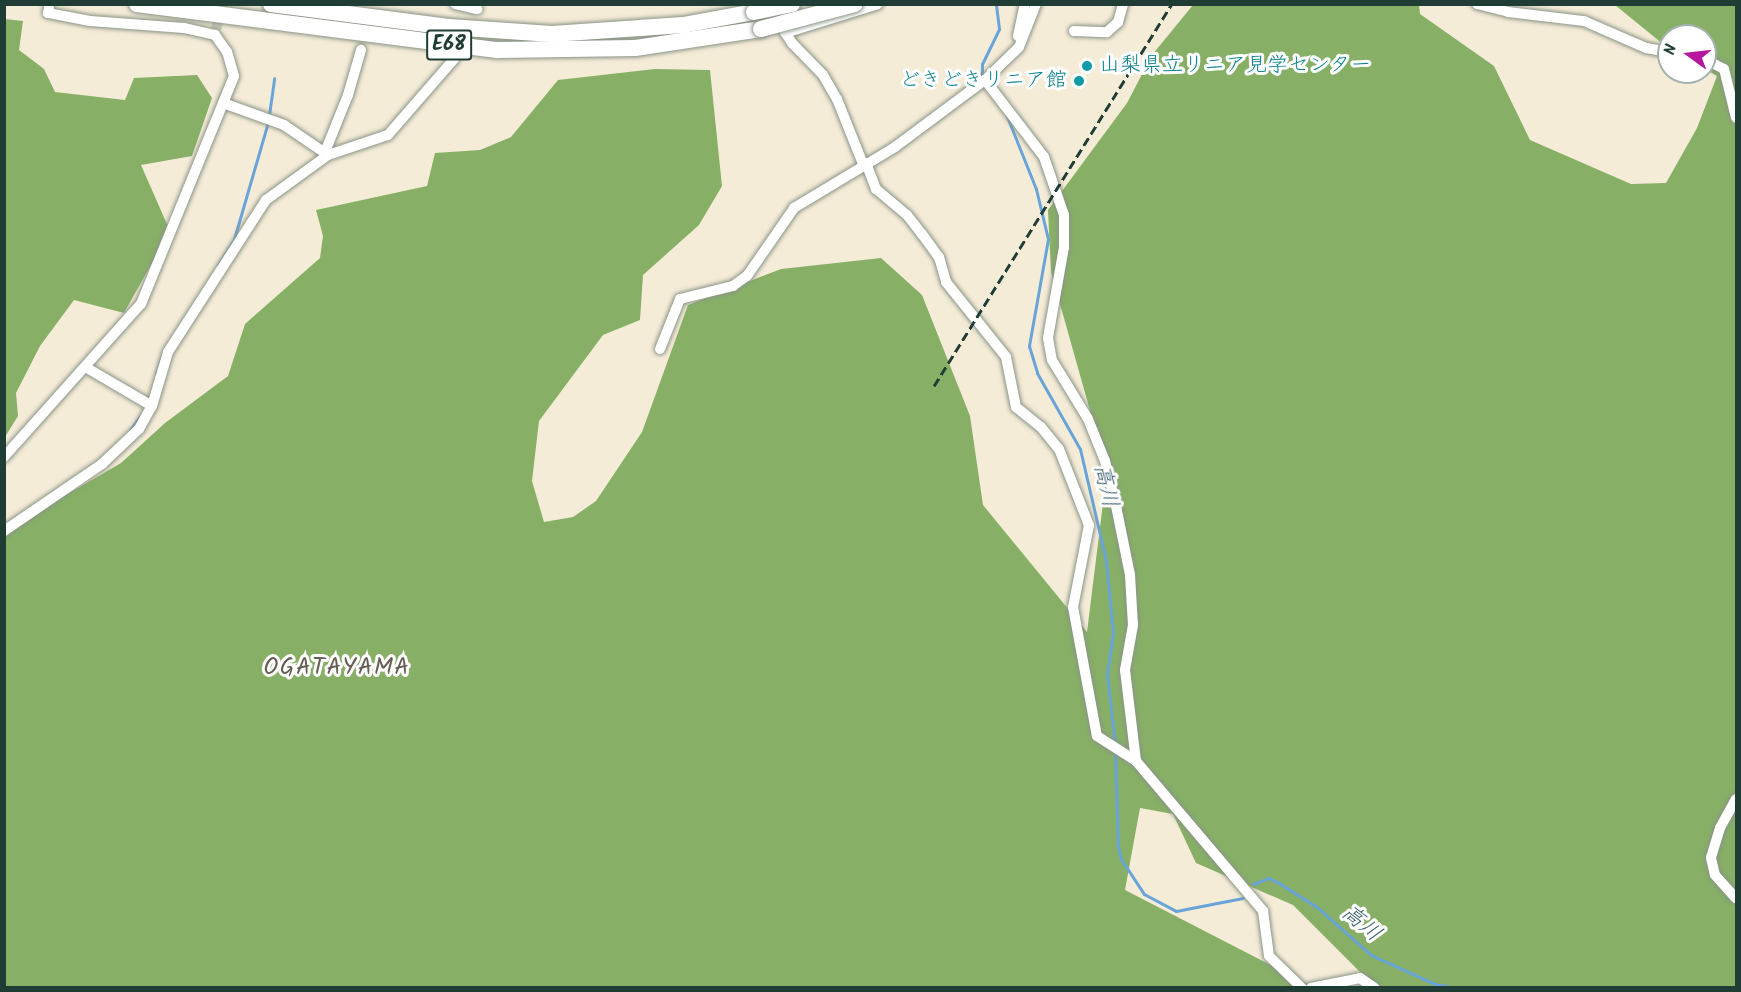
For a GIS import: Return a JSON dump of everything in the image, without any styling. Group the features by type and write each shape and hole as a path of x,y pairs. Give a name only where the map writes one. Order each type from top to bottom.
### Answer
{"highway":[{"name":"E68","path":"137,4 497,50 635,48 761,29 855,4"},
{"name":"E68","path":"271,4 449,27 541,33 631,30 792,4"}],"street":[{"path":"456,4 476,10"},
{"path":"785,33 878,4"},
{"path":"1009,59 1025,4"},
{"path":"660,349 680,298 733,286 747,276 794,208 895,147 985,80 1009,59 1019,46 1036,4"},
{"path":"1074,31 1107,32 1118,21 1123,4"},
{"path":"1477,4 1508,12 1584,21 1646,48 1657,50"},
{"path":"4,457 87,368 141,304 234,76 227,52 215,32 90,21 48,13 49,8"},
{"path":"761,8 828,83 876,189 907,215 939,257 946,282 1006,357 1016,407 1041,427 1066,466 1089,525 1073,607 1096,736 1136,761 1263,911 1269,956 1302,987"},
{"path":"326,153 361,50"},
{"path":"4,531 102,464 139,429 152,406 168,352 266,200 326,153 388,135 455,58"},
{"path":"1717,65 1724,69 1737,118"},
{"path":"985,80 1044,157 1064,215 1064,247 1048,339 1052,360 1088,419 1105,461 1115,501 1130,575 1132,625 1125,670 1136,761"},
{"path":"223,103 269,118 326,153"},
{"path":"87,368 152,406"},
{"path":"1737,799 1720,828 1712,858 1715,875 1737,898"},
{"path":"1311,987 1360,978 1375,987"}],"green space":[{"path":"1193,5 1419,5 1420,14 1494,66 1530,140 1631,184 1666,183 1697,128 1714,84 1717,84 1717,24 1657,24 1657,39 1615,5 1736,5 1736,987 1375,987 1293,905 1196,863 1173,814 1140,808 1125,890 1313,987 5,987 4,531 121,463 165,423 228,376 245,324 320,258 323,236 316,210 427,186 435,153 480,150 511,137 558,80 655,69 710,70 722,186 699,225 643,275 640,320 603,335 539,421 532,481 544,522 573,517 596,501 642,432 688,305 781,269 881,258 922,295 970,416 983,505 1087,632 1107,471 1051,272 1048,210 1127,103 1152,55"},
{"path":"5,19 23,21 19,50 44,69 55,92 125,100 134,78 197,75 212,98 192,156 141,165 170,231 124,313 74,300 40,346 16,393 18,416 5,437"}],"waterway":[{"name":"高川","path":"982,80 982,64 999,29 996,4"},
{"path":"269,115 274,78"},
{"name":"高川","path":"1006,114 1036,189 1048,239 1029,346 1037,373 1080,449 1106,561 1113,633 1107,674 1115,744"},
{"path":"218,265 234,239 268,122"},
{"path":"156,374 162,355"},
{"path":"130,430 140,416"},
{"name":"高川","path":"1115,751 1118,846 1121,859 1144,894 1176,911 1243,898"},
{"name":"高川","path":"1253,884 1269,878 1279,883 1318,908 1371,955 1435,984 1455,988"}],"tunnel":[{"path":"216,29 223,4"}],"railway":[{"path":"934,386 1172,4"}],"place":[{"name":"山梨県立リニア見学センター","path":"1087,66"},
{"name":"どきどきリニア館","path":"1079,81"}],"district":[{"name":"OGATAYAMA","path":"337,668"}]}
